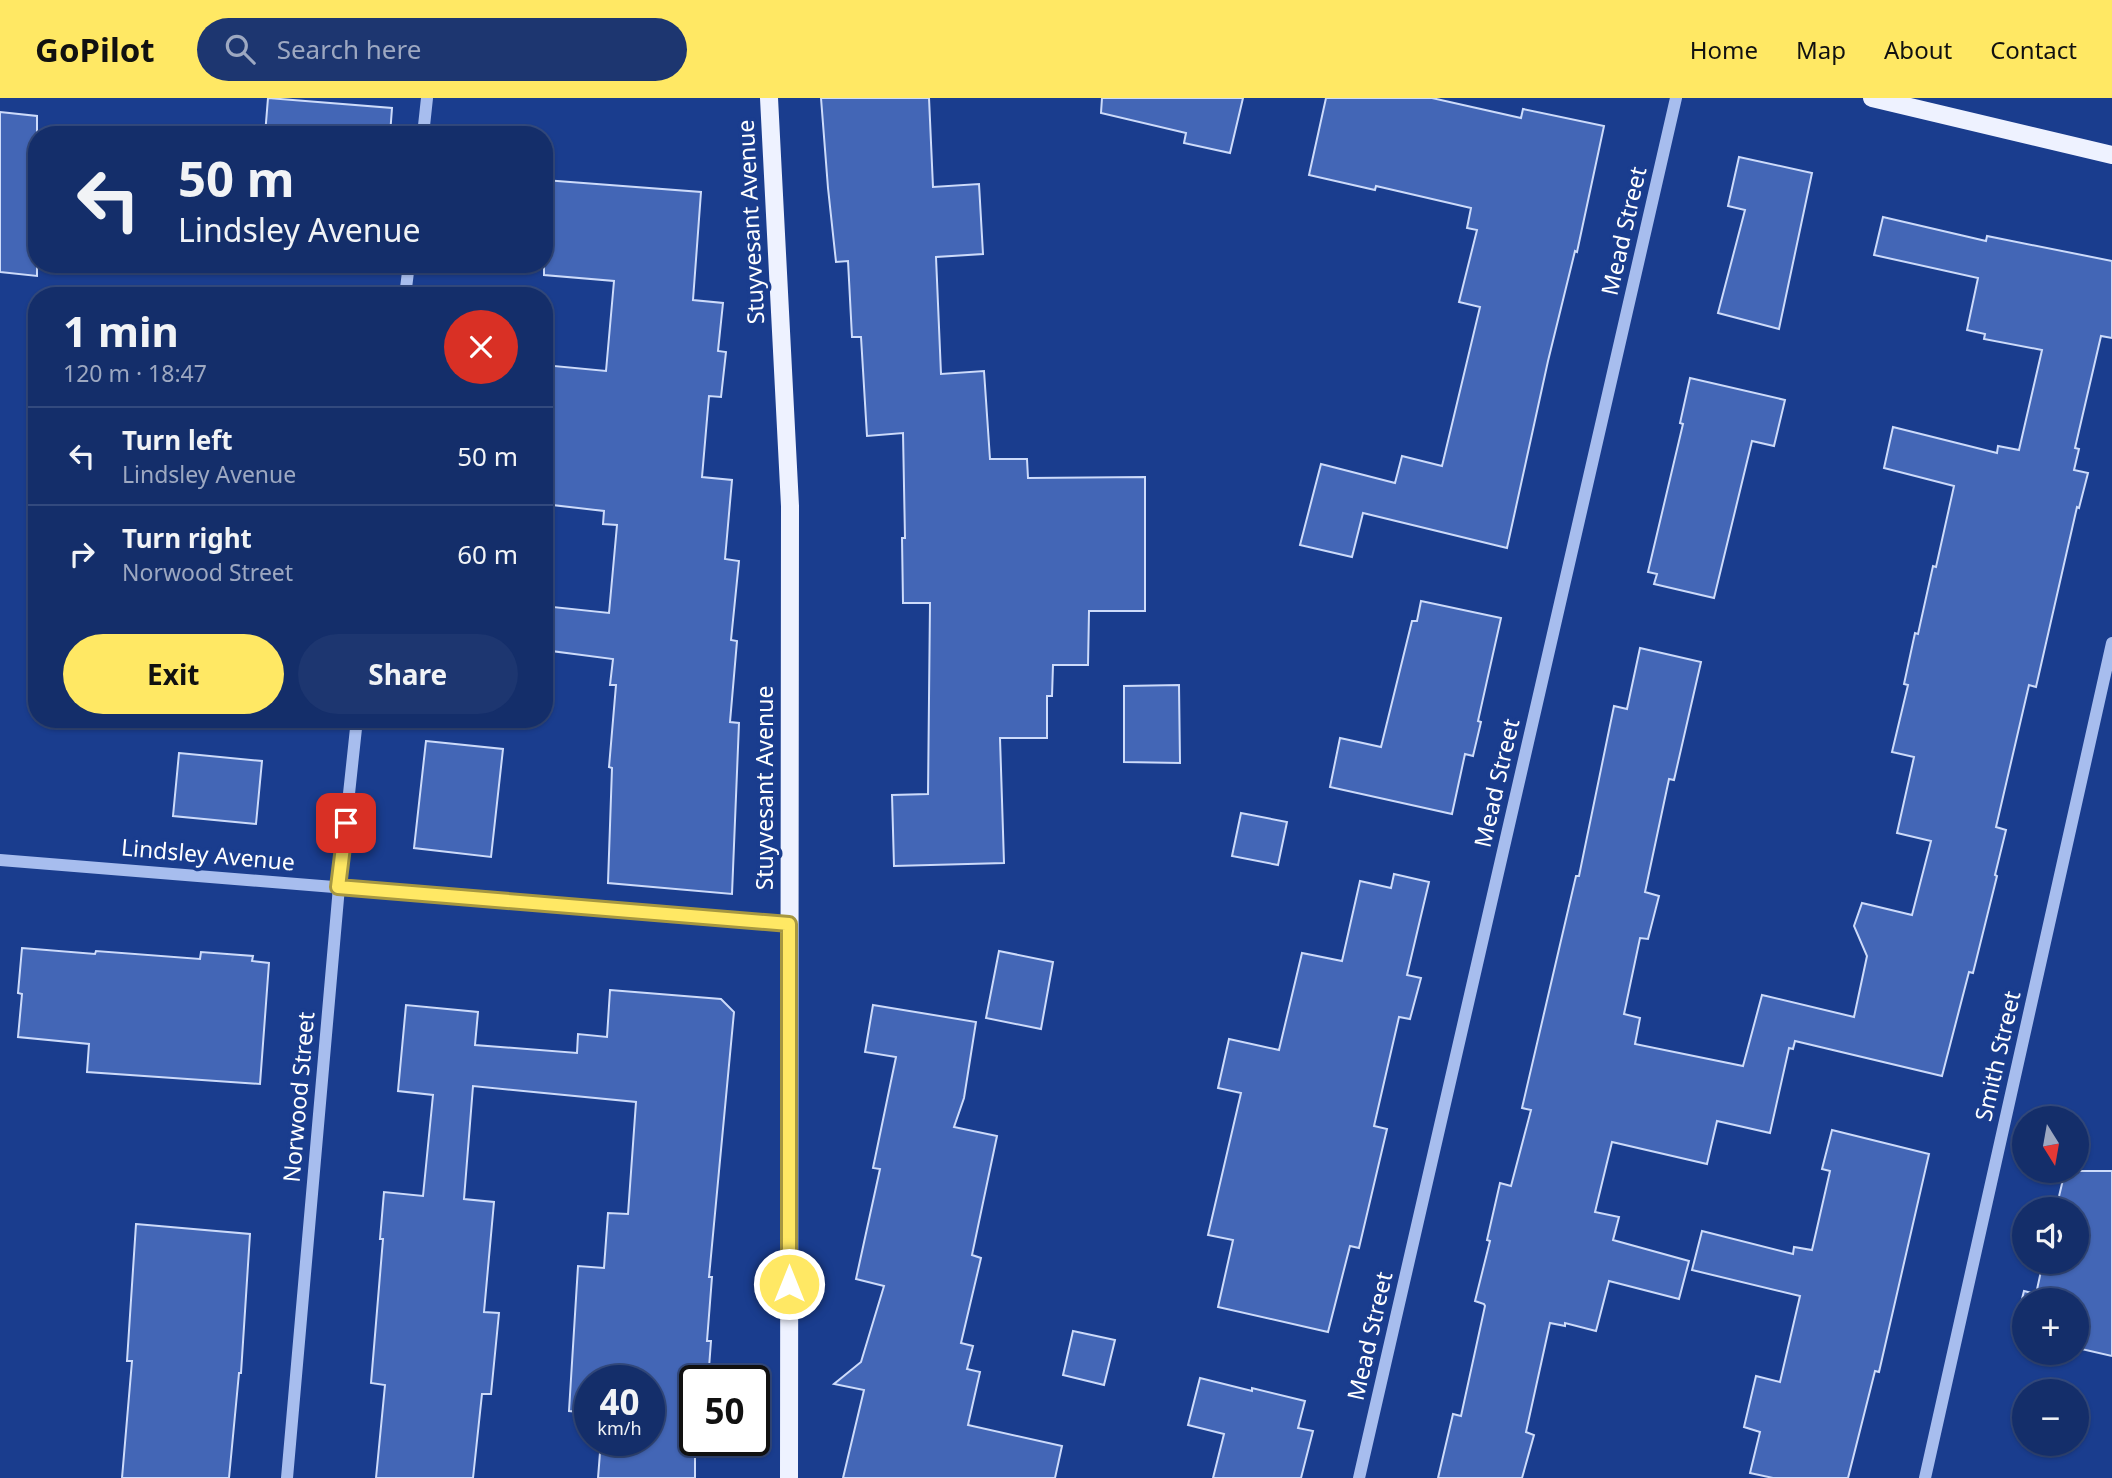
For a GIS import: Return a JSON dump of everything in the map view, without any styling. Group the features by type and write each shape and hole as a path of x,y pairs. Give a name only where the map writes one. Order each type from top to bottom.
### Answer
{"main road":[{"name":"Stuyvesant Avenue","path":"769,98 790,506 789,1478"},
{"path":"1872,98 2112,155"}],"street":[{"path":"424,126 427,98"},
{"name":"Mead Street","path":"1359,1478 1676,98"},
{"name":"Smith Street","path":"1925,1478 2112,643"},
{"name":"Norwood Street","path":"287,1478 338,887 356,728"},
{"name":"Lindsley Avenue","path":"0,860 789,924"}],"building":[{"path":"268,98 392,108 391,126 266,126"},
{"path":"821,98 929,98 933,187 979,184 983,254 936,257 941,374 984,371 990,459 1027,459 1028,478 1145,477 1145,611 1089,611 1088,665 1053,665 1052,696 1047,696 1047,738 1000,738 1004,863 894,866 892,795 928,794 930,603 903,603 903,433 867,436 861,337 852,337 848,261 836,262"},
{"path":"1102,98 1243,98 1230,153 1184,143 1186,133 1101,113"},
{"path":"1326,98 1432,98 1521,118 1523,109 1604,126 1507,548 1363,513 1352,557 1300,545 1321,464 1395,483 1402,456 1442,466 1480,307 1459,302 1477,230 1467,228 1471,208 1376,186 1375,190 1309,175"},
{"path":"0,112 37,116 37,126 28,126 28,273 37,273 37,276 0,272"},
{"path":"1739,157 1812,173 1779,329 1718,313 1745,210 1728,206"},
{"path":"553,181 701,192 693,300 723,303 718,351 726,352 721,397 709,396 702,477 732,480 725,559 739,561 731,640 737,641 730,722 739,723 732,894 608,883 612,768 609,767 616,685 610,685 613,659 553,651 553,607 609,613 617,525 603,524 604,511 553,505 553,366 606,371 614,281 544,275 553,273"},
{"path":"1883,217 1986,241 1987,236 2112,261 2112,338 2101,336 2075,448 2079,449 2074,470 2088,473 2079,508 2077,507 2036,687 2029,685 1996,827 2006,830 1995,875 1997,876 1973,973 1969,972 1942,1076 1795,1041 1793,1049 1789,1048 1770,1133 1717,1121 1707,1164 1612,1142 1595,1212 1619,1217 1613,1240 1689,1261 1679,1299 1609,1281 1596,1331 1565,1323 1565,1326 1550,1323 1526,1432 1534,1435 1522,1478 1438,1478 1453,1414 1461,1416 1485,1306 1475,1301 1490,1241 1487,1240 1500,1183 1511,1186 1531,1110 1522,1108 1576,876 1579,876 1614,706 1627,709 1640,648 1701,662 1674,780 1669,779 1645,892 1659,896 1648,939 1640,938 1624,1014 1640,1018 1635,1044 1743,1066 1762,995 1854,1017 1867,956 1854,926 1862,903 1912,915 1931,841 1897,833 1914,757 1892,752 1908,685 1904,684 1915,633 1918,634 1933,566 1936,567 1954,486 1884,468 1893,427 1997,453 1998,446 2019,450 2042,350 1984,339 1985,334 1967,330 1978,278 1874,255"},
{"path":"1690,378 1785,400 1774,446 1752,441 1714,598 1654,584 1657,574 1648,572 1683,424 1680,423"},
{"path":"1421,601 1501,618 1473,756 1465,754 1452,814 1330,787 1340,738 1381,747 1412,621 1417,621"},
{"path":"1179,685 1180,763 1124,762 1124,686"},
{"path":"426,741 503,749 491,857 414,848"},
{"path":"179,753 262,761 256,824 173,816"},
{"path":"1241,813 1287,822 1278,865 1232,856"},
{"path":"1394,874 1429,882 1407,975 1421,978 1410,1019 1399,1017 1374,1126 1387,1129 1359,1248 1350,1246 1328,1332 1218,1307 1233,1240 1208,1235 1241,1093 1218,1088 1229,1039 1279,1050 1302,953 1342,961 1360,881 1391,888"},
{"path":"22,948 200,959 201,952 253,956 252,961 269,963 260,1084 87,1072 89,1044 18,1037"},
{"path":"999,951 1053,962 1041,1029 986,1018"},
{"path":"610,990 721,999 734,1012 709,1277 712,1277 707,1341 711,1341 709,1365 679,1365 679,1456 695,1456 695,1478 598,1478 600,1456 665,1456 665,1365 574,1365 574,1411 569,1411 578,1266 604,1268 608,1213 628,1214 636,1102 473,1086 464,1199 494,1202 484,1312 499,1313 491,1394 482,1394 473,1478 376,1478 385,1385 371,1383 383,1239 380,1239 384,1192 423,1196 433,1095 398,1091 406,1005 478,1012 475,1045 577,1053 578,1034 607,1037"},
{"path":"873,1005 976,1022 964,1098 954,1127 997,1136 972,1255 981,1258 961,1343 973,1346 967,1369 980,1372 968,1425 1062,1446 1055,1478 843,1478 864,1390 834,1384 861,1362 884,1286 856,1279 880,1169 873,1168 896,1057 865,1052"},
{"path":"1832,1130 1929,1154 1879,1372 1875,1371 1848,1478 1773,1478 1750,1473 1760,1432 1744,1427 1756,1376 1780,1382 1800,1296 1692,1270 1702,1231 1793,1254 1794,1247 1812,1250 1830,1171 1822,1169"},
{"path":"2090,1171 2112,1171 2112,1356 2089,1351 2089,1288 2037,1288 2040,1274 2089,1274 2089,1197 2059,1197 2062,1183 2090,1183"},
{"path":"136,1224 250,1234 241,1373 229,1478 122,1478 132,1361 127,1361"},
{"path":"1073,1331 1115,1340 1104,1385 1063,1375"},
{"path":"1200,1378 1305,1401 1298,1428 1313,1431 1301,1478 1213,1478 1224,1434 1188,1425"}],"route":[{"path":"346,823 338,887 789,924 789,1284"}]}
